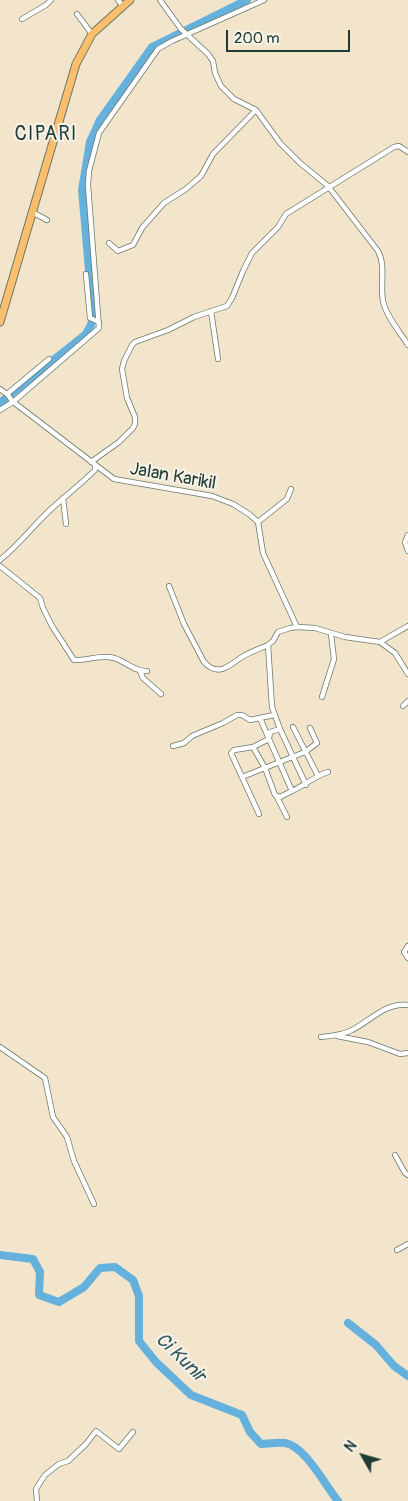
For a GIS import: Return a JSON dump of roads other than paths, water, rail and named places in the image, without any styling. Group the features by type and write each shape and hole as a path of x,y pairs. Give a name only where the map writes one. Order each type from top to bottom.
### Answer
{"main road":[{"path":"0,322 76,64 83,47 92,34 130,0"}],"street":[{"path":"22,19 46,5 50,0"},
{"path":"118,0 124,6"},
{"path":"160,0 181,29 213,61 215,73 221,86 234,99 256,110 280,143 328,187 381,256 384,303 408,345"},
{"path":"0,410 100,328 88,185 97,137 158,49 186,34 264,0"},
{"path":"77,14 92,34"},
{"path":"108,243 118,251 134,245 141,229 147,222 164,204 201,176 212,156 256,110"},
{"path":"0,560 16,547 46,514 95,470 93,464 119,442 135,424 135,417 126,398 122,369 124,361 135,342 162,333 228,305 252,253 278,227 284,216 394,147 398,146 408,152"},
{"path":"32,212 47,220"},
{"path":"86,274 92,319 99,322"},
{"path":"211,311 218,359"},
{"path":"0,389 7,394 49,359"},
{"name":"Jalan Karikil","path":"7,394 12,402 114,479 218,497 250,514 258,522"},
{"path":"291,490 287,499 258,522 263,553 297,627"},
{"path":"63,498 66,524"},
{"path":"408,535 405,542 408,551"},
{"path":"0,566 40,598 52,626 74,660 105,656 116,658 140,671 143,678 160,694"},
{"path":"169,586 184,624 208,667 218,670 228,667 242,657 268,645 273,641 278,632 297,627 315,628 331,634 380,642 395,653 408,674"},
{"path":"380,642 408,626"},
{"path":"322,697 334,659 331,634"},
{"path":"268,645 274,715 306,785"},
{"path":"140,671 147,671"},
{"path":"403,706 408,701"},
{"path":"174,746 182,745 192,736 237,715 242,715 250,720 274,715"},
{"path":"260,718 292,791"},
{"path":"293,727 304,752 318,776"},
{"path":"242,777 304,752 317,743 310,728"},
{"path":"269,738 270,732 280,729"},
{"path":"259,814 232,752 253,747 269,738"},
{"path":"253,747 265,768 274,795 277,796 287,817"},
{"path":"277,796 280,797 306,785 318,776 328,772"},
{"path":"408,946 404,952 408,958"},
{"path":"332,1036 351,1031 374,1014 395,1006 408,1006"},
{"path":"321,1036 368,1042 400,1054 408,1053"},
{"path":"0,1047 45,1078 53,1117 67,1137 72,1157 94,1204"},
{"path":"396,1155 405,1174 408,1175"},
{"path":"397,1250 408,1244"},
{"path":"38,1501 36,1489 44,1477 59,1464 68,1461 86,1444 96,1431 119,1449 133,1432"}],"waterway":[{"path":"0,403 86,334 91,325 93,315 82,190 90,142 100,120 152,47 247,0"},
{"name":"Ci Kunir","path":"0,1255 33,1259 40,1272 39,1295 59,1302 84,1287 100,1268 115,1267 133,1280 139,1296 139,1341 156,1362 191,1395 242,1415 250,1432 261,1444 285,1443 300,1451 338,1501"},
{"path":"348,1323 376,1345 394,1366 408,1376"}],"district":[{"name":"CIPARI","path":"46,135"}]}
